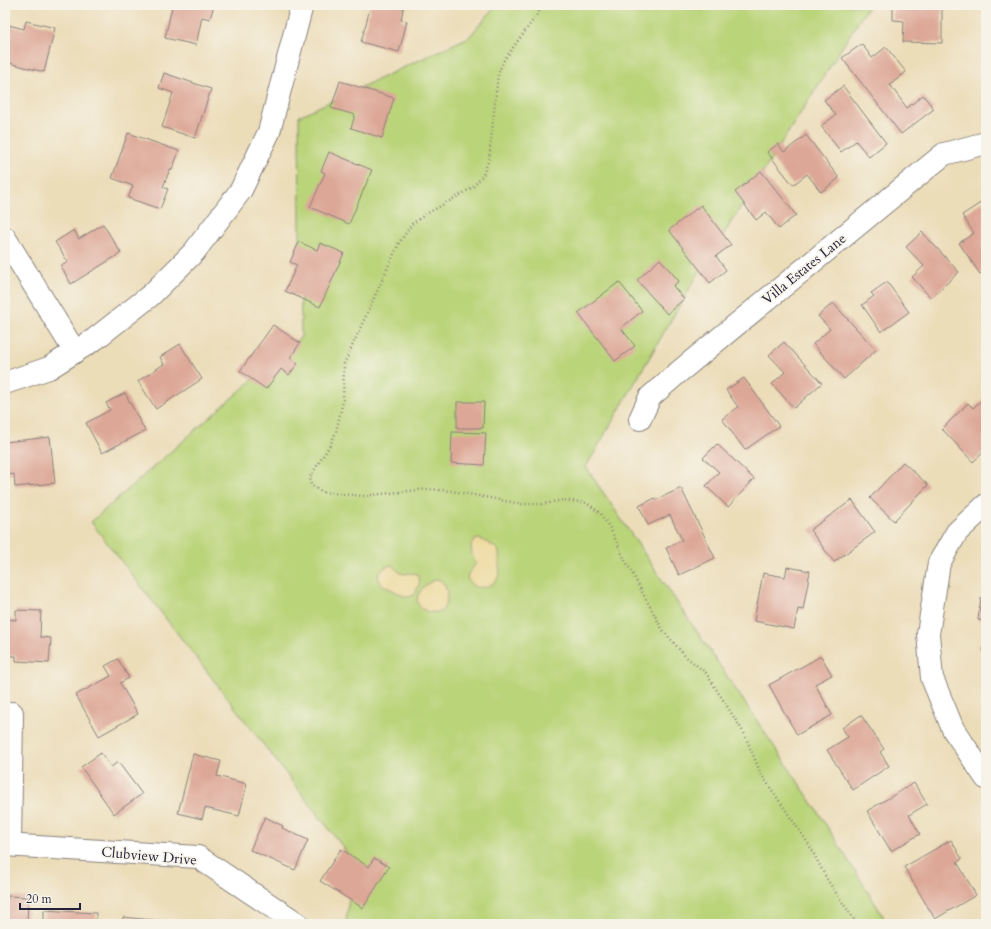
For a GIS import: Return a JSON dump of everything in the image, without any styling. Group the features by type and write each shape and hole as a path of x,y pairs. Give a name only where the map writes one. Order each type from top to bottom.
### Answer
{"street":[{"path":"5,383 49,368 95,339 151,294 194,252 241,190 269,132 302,5"},
{"name":"Villa Estates Lane","path":"640,419 650,397 944,154 986,143"},
{"path":"5,238 75,352"},
{"path":"986,505 957,532 939,563 928,634 932,678 953,729 986,778"},
{"path":"8,845 12,714"},
{"name":"Clubview Drive","path":"8,845 198,857 298,924"}],"path":[{"path":"544,5 504,60 498,74 489,160 483,175 473,187 426,214 412,224 399,243 344,364 343,401 336,432 330,445 310,477 311,485 322,492 363,496 427,489 452,491 522,504 544,504 563,500 587,503 601,514 611,530 624,558 662,629 686,656 706,673 744,733 761,774 808,843 828,881 858,924"}],"green space":[{"path":"497,5 869,5 692,284 586,467 815,807 888,924 346,924 353,860 91,522 301,337 299,116 469,37"}],"sand":[{"path":"480,539 498,550 500,570 498,578 494,582 481,588 472,585 467,576 476,563 472,555 471,545 475,540"},
{"path":"393,565 400,573 417,574 420,582 415,594 406,597 381,584 378,576 380,571"},
{"path":"438,579 445,585 447,594 446,604 441,612 423,610 417,600 419,594 429,583"}],"building":[{"path":"165,5 214,5 210,19 202,17 196,45 165,38 172,7"},
{"path":"371,5 404,5 401,20 407,21 399,52 361,42"},
{"path":"893,5 942,5 942,43 903,42 904,21 893,20"},
{"path":"26,21 55,28 44,72 5,62 5,24 24,29"},
{"path":"862,44 872,58 886,47 906,72 890,85 907,108 923,95 934,109 901,134 842,58"},
{"path":"164,73 211,89 195,138 162,127 173,93 159,88"},
{"path":"340,81 394,98 382,138 351,128 355,115 331,108"},
{"path":"843,86 886,143 869,157 856,141 841,152 821,126 836,115 824,100"},
{"path":"128,133 179,151 172,170 170,169 163,187 168,189 160,209 128,198 133,186 112,178"},
{"path":"806,135 839,178 821,192 807,174 793,185 767,152 778,144 784,152"},
{"path":"329,152 372,170 349,224 310,207 325,173 321,171"},
{"path":"761,171 796,215 779,229 766,212 756,220 735,192"},
{"path":"982,202 986,208 986,270 980,274 959,243 974,233 962,215"},
{"path":"701,205 731,245 716,256 726,270 710,283 669,230"},
{"path":"103,224 121,253 71,284 61,266 68,262 55,242 74,230 79,239"},
{"path":"922,232 959,272 931,298 912,277 924,266 906,247"},
{"path":"299,242 317,250 320,243 344,253 320,307 285,291 297,265 290,262"},
{"path":"660,259 679,281 673,286 684,299 667,314 637,280"},
{"path":"619,282 642,311 621,328 635,346 615,361 578,313"},
{"path":"887,282 909,312 881,332 862,305 874,296 871,293"},
{"path":"833,303 876,350 844,379 813,344 830,329 818,316"},
{"path":"273,325 300,343 290,358 298,363 289,375 281,369 266,389 240,371"},
{"path":"784,342 822,383 794,408 772,384 785,372 769,355"},
{"path":"180,344 202,379 156,409 138,381 164,364 160,357"},
{"path":"744,378 779,426 745,450 722,419 738,407 726,390"},
{"path":"125,393 145,431 102,453 86,423 110,410 106,403"},
{"path":"985,397 986,450 973,462 942,429 968,403 973,408"},
{"path":"457,402 484,402 483,428 457,428"},
{"path":"452,432 486,433 484,465 451,463"},
{"path":"50,437 55,483 15,487 14,474 5,475 5,442"},
{"path":"717,444 754,479 728,507 706,486 719,472 703,458"},
{"path":"903,462 928,485 894,521 870,498"},
{"path":"681,488 715,558 679,575 666,548 682,540 670,515 648,525 639,506"},
{"path":"852,500 875,532 834,562 810,530"},
{"path":"787,567 810,571 803,610 798,609 794,629 754,621 763,573 785,577"},
{"path":"981,598 986,599 986,621 978,620"},
{"path":"16,610 41,611 40,637 51,638 49,663 16,661 16,656 5,656 5,619 16,620"},
{"path":"985,633 986,651 983,651"},
{"path":"821,656 832,675 815,684 832,715 797,735 769,685"},
{"path":"118,659 129,678 120,683 138,714 99,736 76,695 111,676 105,666"},
{"path":"861,715 884,749 880,752 889,766 853,790 827,750 848,737 842,728"},
{"path":"101,753 111,767 118,762 142,794 114,814 81,767"},
{"path":"193,754 221,761 217,776 247,784 239,816 205,808 202,819 178,813"},
{"path":"914,783 927,804 909,815 920,834 891,851 867,811"},
{"path":"265,817 283,826 282,828 308,840 295,870 250,850"},
{"path":"951,840 962,859 957,862 976,895 935,919 904,867"},
{"path":"341,849 369,867 374,858 389,867 363,908 320,881"},
{"path":"7,896 28,897 27,924 5,924"},
{"path":"44,910 96,913 96,924 44,924"},
{"path":"123,917 178,923 178,924 123,924"},
{"path":"986,917 986,924 973,924"}]}
